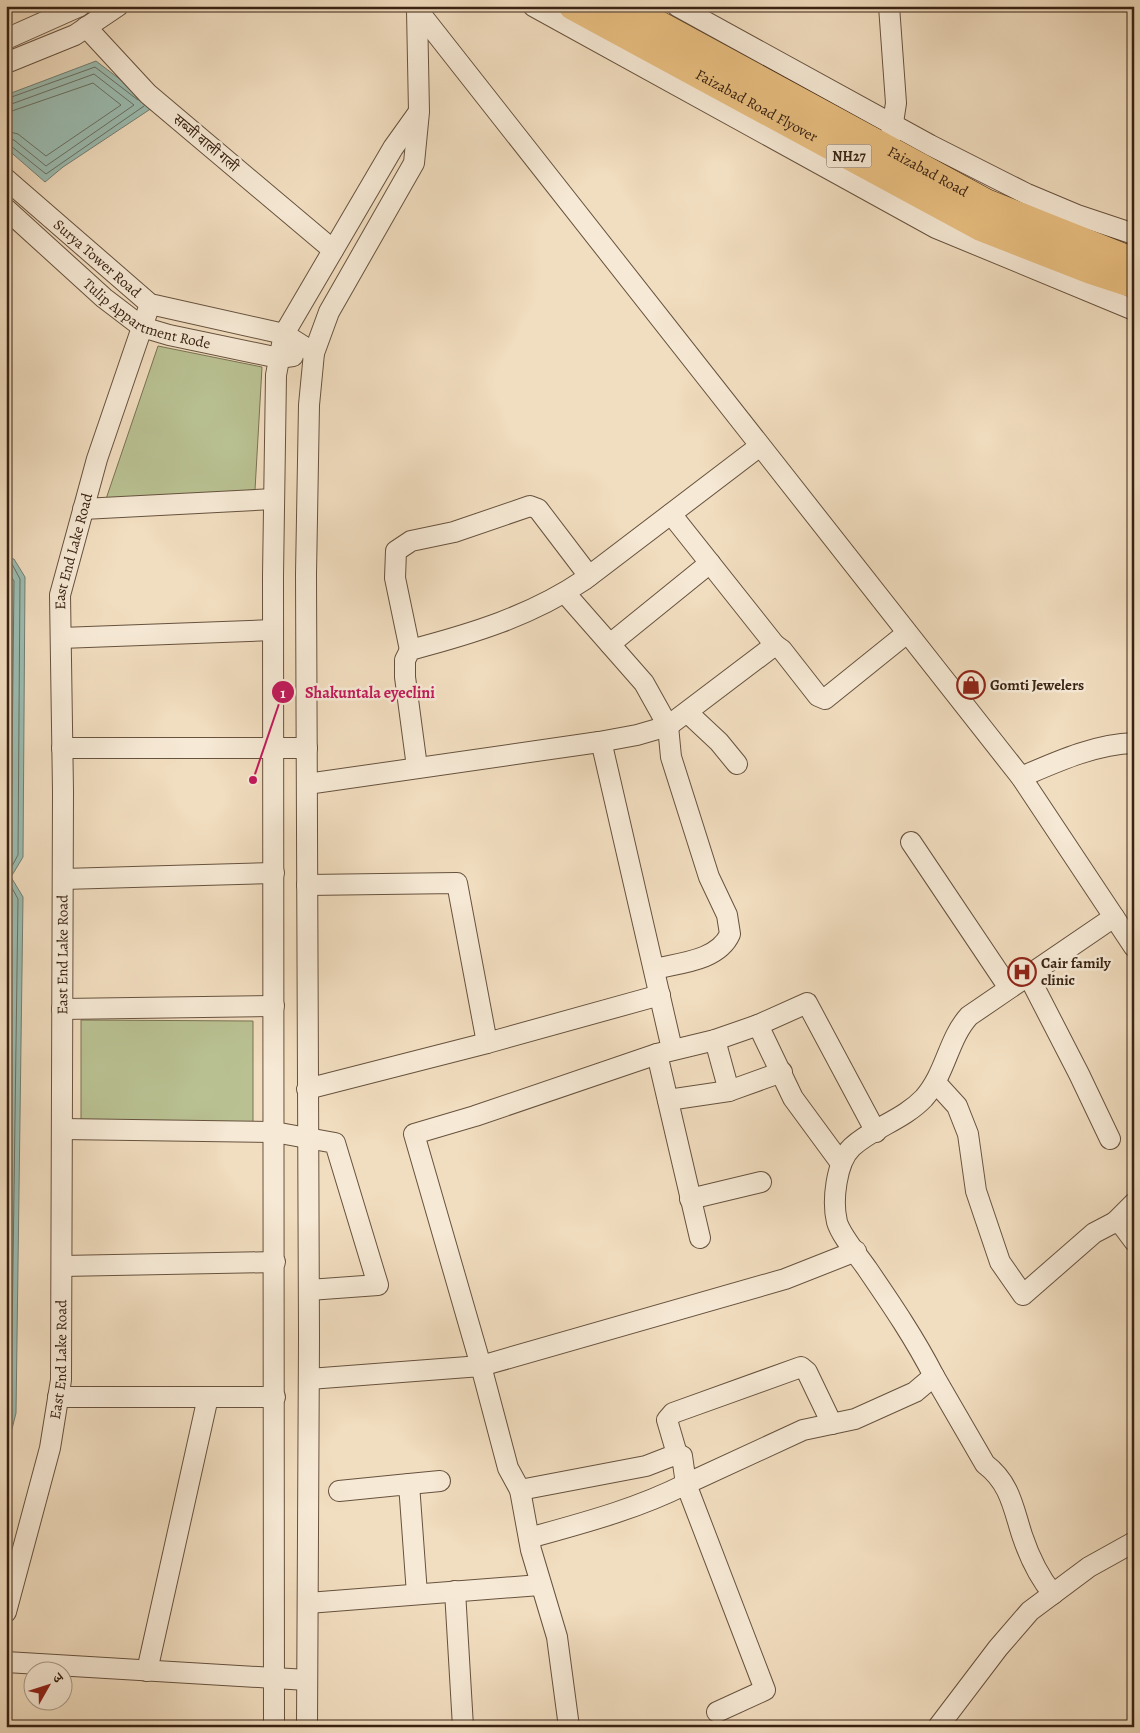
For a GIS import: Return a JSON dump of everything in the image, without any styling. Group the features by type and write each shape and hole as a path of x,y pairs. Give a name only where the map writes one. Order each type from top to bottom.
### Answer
{"highway":[{"name":"Faizabad Road Flyover","path":"573,6 981,227 1091,270 1134,284"},
{"name":"Faizabad Road","path":"624,6 891,138 986,203 1134,262"}],"street":[{"path":"6,39 80,6"},
{"path":"6,63 75,35 118,6"},
{"path":"532,6 936,228 1134,310"},
{"path":"677,6 891,138 1077,215 1134,234"},
{"path":"889,6 896,103 891,138"},
{"path":"307,1727 308,415 314,353 329,312 414,163 420,112 416,8"},
{"path":"416,8 1020,777 1123,923 1134,948"},
{"name":"सब्जी वाली गली","path":"86,27 148,94 333,250"},
{"path":"274,1727 273,630 276,375 284,334 393,148 420,112"},
{"name":"Surya Tower Road","path":"6,179 150,304 284,334 314,353"},
{"name":"Tulip Appartment Rode","path":"6,209 104,298 142,327 169,335 279,358 314,353"},
{"name":"East End Lake Road","path":"6,1612 50,1448 61,1380 63,879 60,595 97,459 150,304"},
{"path":"410,650 524,614 565,593 760,446"},
{"path":"83,509 274,499"},
{"path":"417,767 405,677 405,660 410,650 395,578 396,551 411,541 454,532 530,506 538,509 589,576"},
{"path":"671,514 818,696 825,699 907,633"},
{"path":"610,644 710,563"},
{"path":"565,593 644,683 668,726 671,758 709,877 727,915 730,934 719,949 701,958 654,969"},
{"path":"61,638 273,630"},
{"path":"307,784 599,742 637,735 668,726 688,713 775,645"},
{"path":"688,713 719,742 737,764"},
{"path":"599,742 602,745 660,995 668,1100 700,1238"},
{"path":"1020,777 1060,760 1100,748 1134,743"},
{"path":"62,748 307,748"},
{"path":"911,842 1009,988"},
{"path":"63,879 274,873"},
{"path":"307,885 457,883 487,1043"},
{"path":"1053,1594 1042,1581 1028,1551 1011,1495 996,1473 985,1464 919,1348 838,1223 837,1188 840,1162 853,1146 910,1112 936,1083 958,1027 969,1016 1028,975 1123,923"},
{"path":"1028,975 1110,1139"},
{"path":"308,1089 487,1043 660,995"},
{"path":"569,1727 557,1637 540,1585 520,1490 508,1468 414,1134 475,1116 665,1052 715,1040 758,1026 807,1003 876,1132"},
{"path":"62,1009 274,1006"},
{"path":"758,1026 793,1098 840,1162"},
{"path":"715,1040 729,1091"},
{"path":"668,1100 729,1091 782,1072"},
{"path":"936,1083 957,1106 968,1134 976,1191 1000,1262 1023,1295 1094,1234 1115,1222 1134,1203"},
{"path":"62,1129 274,1132 335,1143 378,1285 308,1290"},
{"path":"690,1199 761,1182"},
{"path":"1115,1222 1122,1225 1134,1241"},
{"path":"308,1378 480,1366 785,1279 856,1252"},
{"path":"62,1266 275,1262"},
{"path":"677,1454 668,1420 673,1413 801,1367 807,1372 832,1424"},
{"path":"529,1538 598,1518 662,1496 803,1430 855,1419 915,1392 934,1376"},
{"path":"58,1397 275,1397"},
{"path":"147,1671 208,1397"},
{"path":"520,1490 638,1467 677,1454 682,1456 686,1484 765,1690 717,1712"},
{"path":"339,1491 440,1482"},
{"path":"409,1484 417,1594"},
{"path":"938,1727 1004,1640 1030,1611 1089,1567 1134,1542"},
{"path":"308,1603 540,1585"},
{"path":"455,1591 463,1727"},
{"path":"6,1662 307,1680"}],"green space":[{"path":"158,346 262,367 255,490 106,499"},
{"path":"81,1020 253,1021 253,1122 81,1122"}],"water":[{"path":"96,61 155,106 63,167 45,182 6,148 6,95"},
{"path":"6,558 14,559 25,577 23,857 11,877 23,897 16,1413 6,1453"}],"place":[{"name":"Gomti Jewelers","path":"971,685"},
{"name":"Shakuntala eyeclini","path":"253,780"},
{"name":"Cair family clinic","path":"1022,972"}]}
